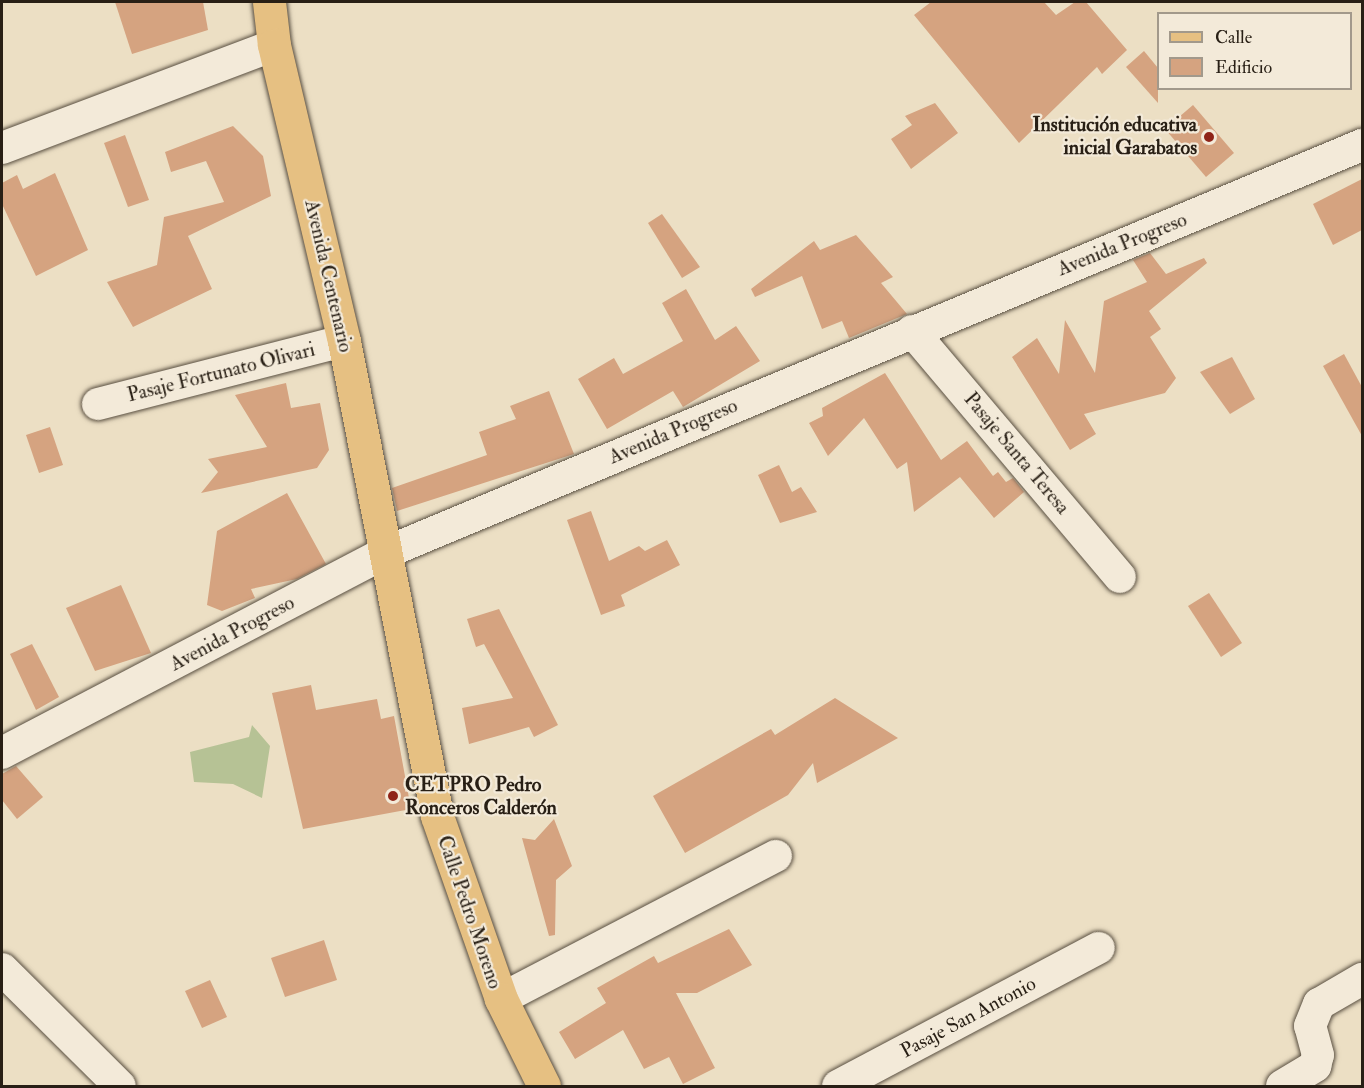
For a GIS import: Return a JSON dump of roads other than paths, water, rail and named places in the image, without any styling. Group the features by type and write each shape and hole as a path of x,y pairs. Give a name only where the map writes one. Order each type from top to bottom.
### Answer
{"main road":[{"name":"Avenida Centenario","path":"269,2 274,45 344,341 387,552"},
{"name":"Calle Pedro Moreno","path":"387,552 437,816 501,999 544,1086"}],"street":[{"path":"2,148 274,45"},
{"name":"Avenida Progreso","path":"2,753 387,552 1362,145"},
{"name":"Pasaje Santa Teresa","path":"912,331 1120,577"},
{"name":"Pasaje Fortunato Olivari","path":"98,404 344,341"},
{"path":"501,999 776,856"},
{"name":"Pasaje San Antonio","path":"838,1086 1099,948"},
{"path":"2,969 120,1086"},
{"path":"1282,1086 1315,1066 1318,1054 1310,1026 1318,1004 1362,979"}],"place":[{"name":"Institución educativa inicial Garabatos","path":"1209,137"},
{"name":"CETPRO Pedro Ronceros Calderón","path":"393,796"}]}
